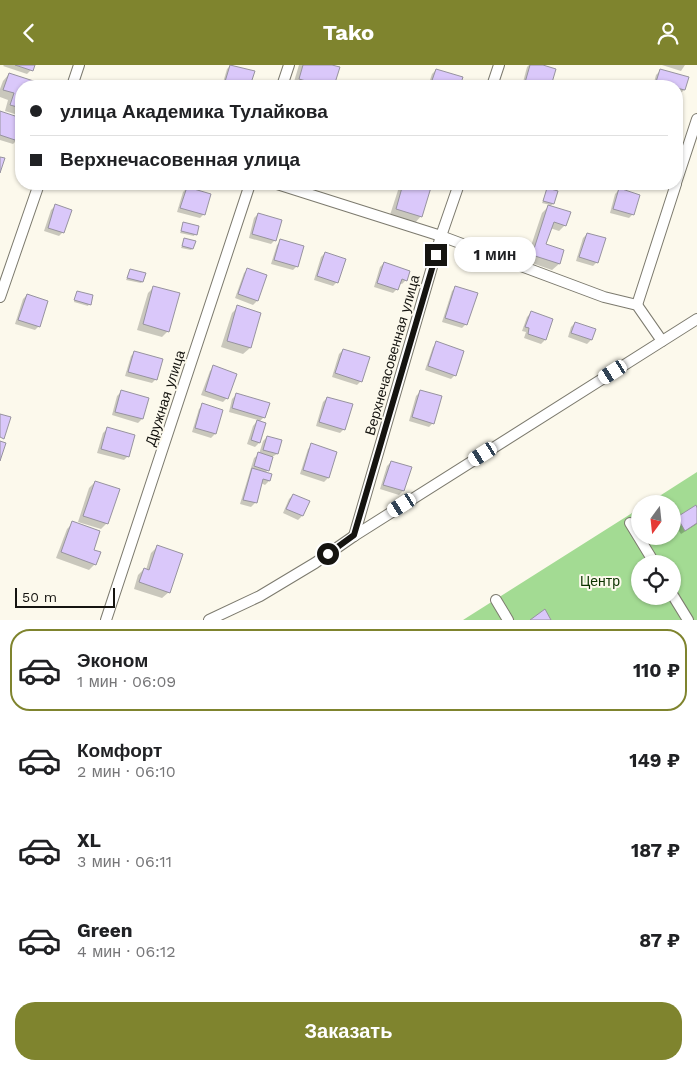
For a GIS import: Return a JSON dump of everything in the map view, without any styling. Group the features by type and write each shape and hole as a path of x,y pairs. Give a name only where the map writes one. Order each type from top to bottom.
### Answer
{"street":[{"path":"74,80 79,65"},
{"path":"284,80 289,65"},
{"path":"494,80 499,65"},
{"path":"683,162 697,119"},
{"path":"0,297 37,190"},
{"name":"Дружная улица","path":"106,620 248,190"},
{"path":"296,190 441,236 604,297 637,305 662,341"},
{"name":"Верхнечасовенная улица","path":"354,535 441,236 457,190"},
{"path":"637,305 674,190"},
{"path":"209,620 260,596 315,563 354,535 697,319"},
{"path":"630,523 650,555"},
{"path":"496,600 508,620"},
{"path":"679,605 688,620"}],"green space":[{"name":"Центр","path":"697,472 697,620 463,620 631,514 631,545 681,545 681,495 661,495"}],"building":[{"path":"15,65 35,65 33,71"},
{"path":"230,65 255,71 252,80 226,80"},
{"path":"303,65 332,65 340,67 336,80 299,79"},
{"path":"530,65 543,65 556,69 553,80 526,80"},
{"path":"436,69 463,77 462,80 432,80"},
{"path":"660,69 689,77 685,90 683,90 683,80 657,80"},
{"path":"9,73 31,80 15,80 15,106 10,105 14,93 3,90"},
{"path":"0,111 15,116 15,140 0,135"},
{"path":"0,157 5,158 0,173"},
{"path":"186,190 197,190 211,194 205,215 180,208"},
{"path":"401,190 430,190 422,217 396,209"},
{"path":"546,190 558,191 554,204 543,201"},
{"path":"618,190 640,195 634,215 613,209"},
{"path":"55,204 72,210 64,233 48,228"},
{"path":"548,205 571,212 566,226 554,222 546,244 564,250 560,264 532,255"},
{"path":"258,213 282,220 276,241 252,234"},
{"path":"183,222 199,226 197,235 181,231"},
{"path":"587,233 606,238 598,263 579,257"},
{"path":"184,238 196,241 193,249 182,246"},
{"path":"280,239 304,246 298,267 274,260"},
{"path":"325,252 346,259 338,283 317,276"},
{"path":"384,262 410,271 407,281 402,279 398,290 377,283"},
{"path":"247,268 267,275 258,301 238,294"},
{"path":"130,269 146,273 143,282 127,278"},
{"path":"153,286 180,293 169,332 143,324"},
{"path":"455,286 478,293 467,325 445,318"},
{"path":"77,291 93,295 91,305 74,300"},
{"path":"27,294 48,301 40,327 18,320"},
{"path":"237,305 261,313 251,348 227,341"},
{"path":"531,311 553,319 546,340 528,334 529,328 525,327"},
{"path":"575,322 596,329 592,340 571,333"},
{"path":"436,341 464,351 456,376 428,366"},
{"path":"343,349 370,357 362,382 335,373"},
{"path":"134,351 163,359 157,380 128,372"},
{"path":"213,365 237,374 228,399 205,391"},
{"path":"121,390 149,398 143,419 115,412"},
{"path":"420,390 442,396 434,424 412,417"},
{"path":"236,393 270,403 265,418 232,408"},
{"path":"327,397 353,404 345,430 319,422"},
{"path":"202,403 223,410 216,434 195,428"},
{"path":"0,414 11,417 4,439 0,437"},
{"path":"257,420 266,423 260,443 251,440"},
{"path":"107,427 135,435 129,457 101,449"},
{"path":"267,436 282,440 278,454 263,450"},
{"path":"0,441 6,443 0,461"},
{"path":"311,443 337,452 329,478 303,470"},
{"path":"258,452 273,457 269,471 254,466"},
{"path":"391,461 412,467 404,491 383,485"},
{"path":"252,468 272,474 270,481 263,479 257,503 243,500"},
{"path":"95,481 120,489 108,524 83,516"},
{"path":"293,494 310,501 303,516 286,509"},
{"path":"696,505 697,523 685,531 681,524 681,514"},
{"path":"72,521 100,531 94,550 101,552 96,565 61,552"},
{"path":"157,545 183,554 170,593 139,582 144,568 149,570"},
{"path":"545,609 551,620 530,620"}],"route":[{"path":"328,554 354,535 436,255"}]}
